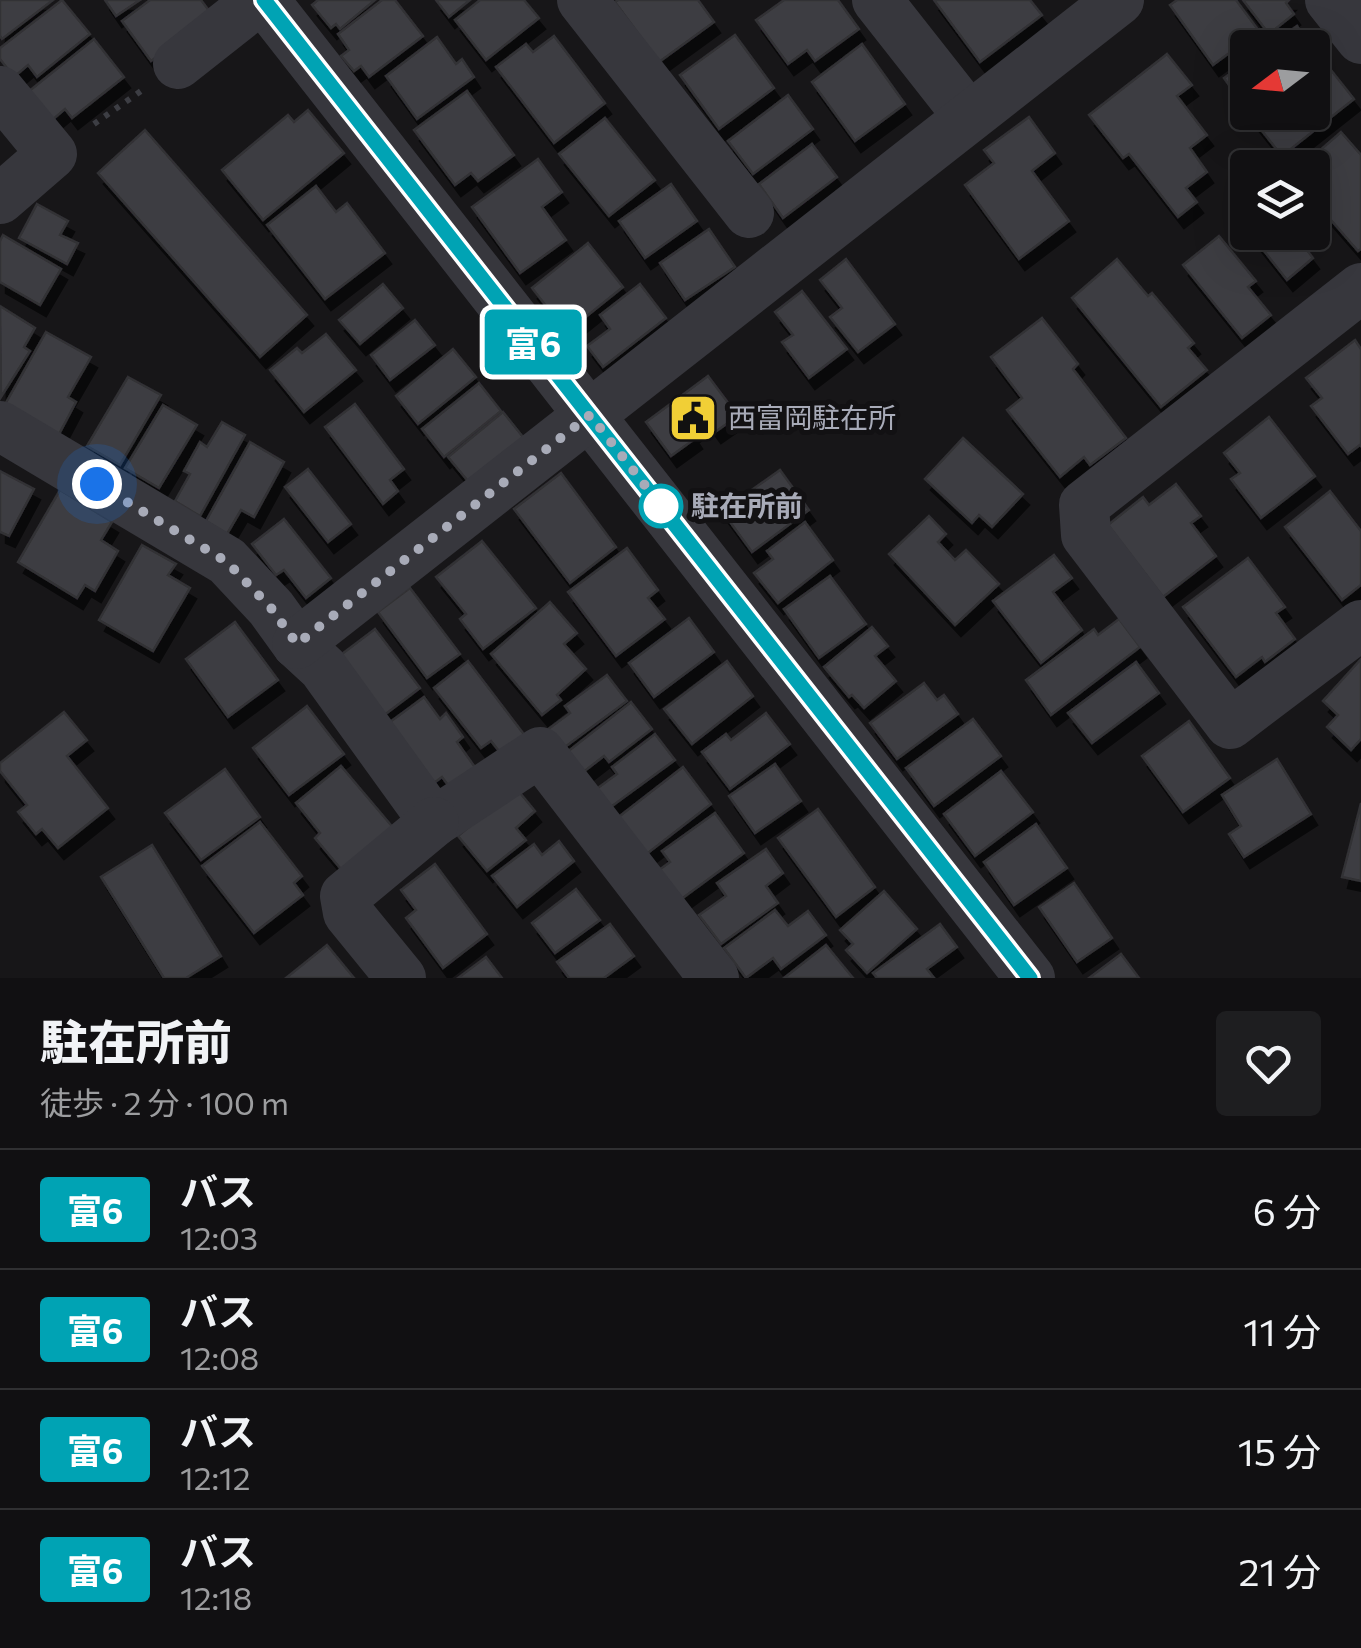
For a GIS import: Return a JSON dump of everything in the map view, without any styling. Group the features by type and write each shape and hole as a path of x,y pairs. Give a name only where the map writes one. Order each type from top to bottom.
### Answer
{"street":[{"path":"178,64 262,0 590,415 1015,973"},
{"path":"582,0 750,214"},
{"path":"877,0 969,118"},
{"path":"297,644 1119,0"},
{"path":"1330,0 1361,39"},
{"path":"0,91 52,154 0,199"},
{"path":"1361,288 1084,505 1086,535 1230,724 1361,625"},
{"path":"0,426 227,562 271,608 297,644 324,668 434,822"},
{"path":"401,978 348,913 345,896 434,822 540,752 714,978"}],"path":[{"path":"52,154 178,64"}],"building":[{"path":"0,0 53,0 2,39"},
{"path":"62,0 90,34 37,77 28,65 14,77 0,59 0,48"},
{"path":"105,0 140,0 116,16"},
{"path":"150,0 201,0 213,16 151,61 122,21"},
{"path":"318,0 375,0 340,29 336,24 331,28 312,5"},
{"path":"382,0 395,0 423,36 369,77 361,66 354,71 341,56 349,50 338,34"},
{"path":"436,0 470,0 449,17"},
{"path":"480,0 524,0 539,18 486,60 455,20"},
{"path":"698,0 714,22 659,62 615,2"},
{"path":"784,0 838,0 859,29 815,61 807,50 788,64 756,20"},
{"path":"934,0 1030,0 1042,15 980,62"},
{"path":"1177,0 1236,0 1258,30 1230,30 1230,52 1213,65 1170,5"},
{"path":"1243,0 1289,0 1286,3 1294,14 1274,30 1266,30"},
{"path":"735,35 774,88 719,129 680,75"},
{"path":"554,36 605,103 554,143 496,67 526,44 533,52"},
{"path":"437,37 456,64 462,59 474,77 417,119 386,76"},
{"path":"94,39 124,77 72,118 65,109 51,121 28,92"},
{"path":"862,44 905,104 855,141 812,82"},
{"path":"1167,54 1192,85 1177,96 1207,135 1190,148 1207,172 1186,188 1197,202 1178,217 1129,154 1123,158 1089,115"},
{"path":"1330,69 1354,99 1330,118"},
{"path":"467,91 514,155 478,181 471,173 455,185 414,130"},
{"path":"788,95 813,129 753,174 728,141"},
{"path":"308,110 344,153 263,220 222,170 288,115 294,122"},
{"path":"1029,117 1055,153 1032,171 1069,221 1019,259 965,185 994,163 984,150"},
{"path":"605,118 655,180 609,216 559,154"},
{"path":"145,130 307,315 260,357 98,173"},
{"path":"1261,130 1315,130 1290,150 1277,150"},
{"path":"1341,132 1361,155 1358,251 1330,219 1330,150 1320,150"},
{"path":"812,144 837,177 783,218 759,184"},
{"path":"538,159 562,192 542,207 566,240 520,273 472,207"},
{"path":"671,184 697,221 645,258 619,221"},
{"path":"316,186 336,212 347,203 385,253 325,299 267,225"},
{"path":"37,204 68,221 60,235 78,243 67,264 19,238"},
{"path":"709,229 735,267 685,300 660,263"},
{"path":"3,235 61,269 40,305 0,282"},
{"path":"1219,236 1256,281 1248,287 1271,315 1242,338 1183,265"},
{"path":"588,243 623,287 572,328 555,307 550,311 532,288"},
{"path":"1263,250 1307,250 1313,258 1287,280"},
{"path":"846,259 895,324 858,352 830,317 842,308 820,280"},
{"path":"1117,259 1194,343 1188,348 1207,370 1161,407 1072,298"},
{"path":"383,284 403,308 360,344 339,320"},
{"path":"640,284 666,318 603,367 587,346 610,329 600,315"},
{"path":"802,291 847,349 809,378 782,342 793,335 775,312"},
{"path":"0,306 35,328 24,347 30,351 1,397"},
{"path":"1042,318 1078,364 1073,369 1126,438 1090,465 1084,457 1060,477 1007,410 1022,398 991,357"},
{"path":"415,320 435,345 390,380 371,355"},
{"path":"46,332 91,357 68,397 76,402 57,438 3,408"},
{"path":"326,334 356,370 304,412 270,370 297,348 302,353"},
{"path":"1355,340 1361,349 1361,446 1348,454 1311,406 1322,398 1306,378"},
{"path":"453,349 476,377 418,424 396,396"},
{"name":"西富岡駐在所","path":"708,376 738,416 715,432 707,421 692,432 696,438 671,456 646,422"},
{"path":"128,377 161,395 120,465 87,446"},
{"path":"479,383 501,411 444,457 422,429"},
{"path":"355,404 404,469 390,480 398,491 383,504 325,427"},
{"path":"163,405 197,425 159,488 125,468"},
{"path":"503,412 527,442 472,486 448,457"},
{"path":"1269,417 1315,476 1261,518 1231,479 1240,473 1224,453"},
{"path":"222,422 245,435 200,516 175,501 190,474 184,471 200,442 207,447"},
{"path":"963,438 1023,494 992,527 979,515 972,523 925,479"},
{"path":"250,442 284,462 254,517 241,510 227,534 206,521"},
{"path":"308,469 351,524 328,542 285,487"},
{"path":"780,470 809,510 752,552 722,511"},
{"path":"0,471 34,489 9,536 0,532"},
{"path":"561,473 616,547 570,583 514,509"},
{"path":"1176,484 1201,516 1191,523 1216,556 1163,597 1108,525 1143,497 1149,505"},
{"path":"60,490 112,522 101,540 118,551 95,591 85,585 77,598 18,562"},
{"path":"1330,491 1361,531 1361,585 1342,600 1285,527"},
{"path":"929,516 946,534 938,542 955,560 966,550 999,584 955,625 889,554"},
{"path":"284,519 331,578 306,598 284,570 276,575 252,544"},
{"path":"805,522 833,560 778,603 754,573 773,559 767,551"},
{"path":"482,541 536,608 483,649 460,619 466,614 436,577"},
{"path":"142,545 176,564 168,575 190,588 153,651 99,620"},
{"path":"627,548 658,590 648,598 665,619 616,656 568,592"},
{"path":"1054,555 1072,578 1053,592 1082,630 1041,663 993,601"},
{"path":"1248,558 1285,607 1276,613 1295,639 1265,662 1262,657 1236,677 1183,607"},
{"path":"830,576 866,624 819,658 784,609"},
{"path":"410,588 460,654 427,678 378,612"},
{"path":"550,602 577,633 564,644 586,669 557,695 561,700 542,715 491,654"},
{"path":"689,618 714,652 654,697 629,663"},
{"path":"1119,619 1140,647 1051,715 1026,680 1094,629 1098,635"},
{"path":"235,622 278,680 228,717 186,659"},
{"path":"872,627 888,646 875,656 896,681 864,708 852,695 849,697 824,667"},
{"path":"375,629 420,688 383,716 338,657"},
{"path":"1361,659 1361,739 1351,750 1327,727 1338,715 1323,701"},
{"path":"468,661 526,737 502,755 491,741 481,748 434,688"},
{"path":"727,661 753,696 692,744 664,709"},
{"path":"1136,662 1159,693 1092,743 1068,713"},
{"path":"607,675 627,701 561,750 547,730 570,713 565,706"},
{"path":"924,683 937,700 944,695 958,714 897,759 870,723"},
{"path":"424,697 440,719 446,713 463,737 457,742 477,770 451,789 442,777 434,783 390,722"},
{"path":"631,702 652,729 609,762 604,756 582,773 566,753"},
{"path":"307,706 344,754 289,795 253,748"},
{"path":"64,712 87,740 67,756 108,808 58,848 42,829 36,834 18,812 27,805 0,771 0,763"},
{"path":"766,713 790,744 730,789 702,752 726,734 731,740"},
{"path":"973,719 1001,756 934,806 906,768"},
{"path":"1189,721 1230,778 1183,812 1142,756"},
{"path":"655,734 675,760 608,809 595,790 617,774 612,767"},
{"path":"1277,759 1311,814 1244,857 1229,834 1241,826 1222,795"},
{"path":"775,764 801,801 755,833 729,796"},
{"path":"341,766 396,831 345,874 315,838 320,833 296,803"},
{"path":"683,767 711,804 644,856 616,819"},
{"path":"225,769 260,817 201,860 165,813"},
{"path":"1001,771 1033,812 975,856 944,814"},
{"path":"516,788 535,811 516,828 526,840 487,871 458,836"},
{"path":"1361,803 1361,881 1342,877"},
{"path":"818,809 875,887 836,917 778,838"},
{"path":"715,813 744,853 680,900 659,870 670,862 662,851"},
{"path":"260,822 302,876 294,883 303,895 254,933 202,866"},
{"path":"1036,824 1067,868 1014,905 984,862"},
{"path":"559,841 574,861 517,907 492,876 534,844 542,855"},
{"path":"152,845 221,956 186,978 164,978 101,877"},
{"path":"766,849 783,873 766,886 778,903 721,944 699,915 726,896 717,883"},
{"path":"435,864 487,934 443,968 406,918 416,910 401,890"},
{"path":"1074,883 1112,938 1077,962 1039,907"},
{"path":"576,889 600,920 555,953 532,923"},
{"path":"884,891 917,929 867,973 846,950 853,944 840,930"},
{"path":"775,910 788,926 808,911 826,935 781,969 773,958 746,978 724,948"},
{"path":"610,924 634,956 604,978 569,978 557,962"},
{"path":"940,924 957,947 927,969 934,978 877,978 873,973"},
{"path":"327,945 354,978 286,978"},
{"path":"826,945 853,978 784,978"},
{"path":"1121,954 1139,978 1089,978"},
{"path":"486,957 502,978 458,978"}],"bus line":[{"name":"富6","path":"264,0 1030,978"}],"place":[{"name":"西富岡駐在所","path":"693,418"},
{"name":"駐在所前","path":"661,506"}],"route":[{"path":"97,484 227,562 271,608 297,644 590,415 661,506"}]}
